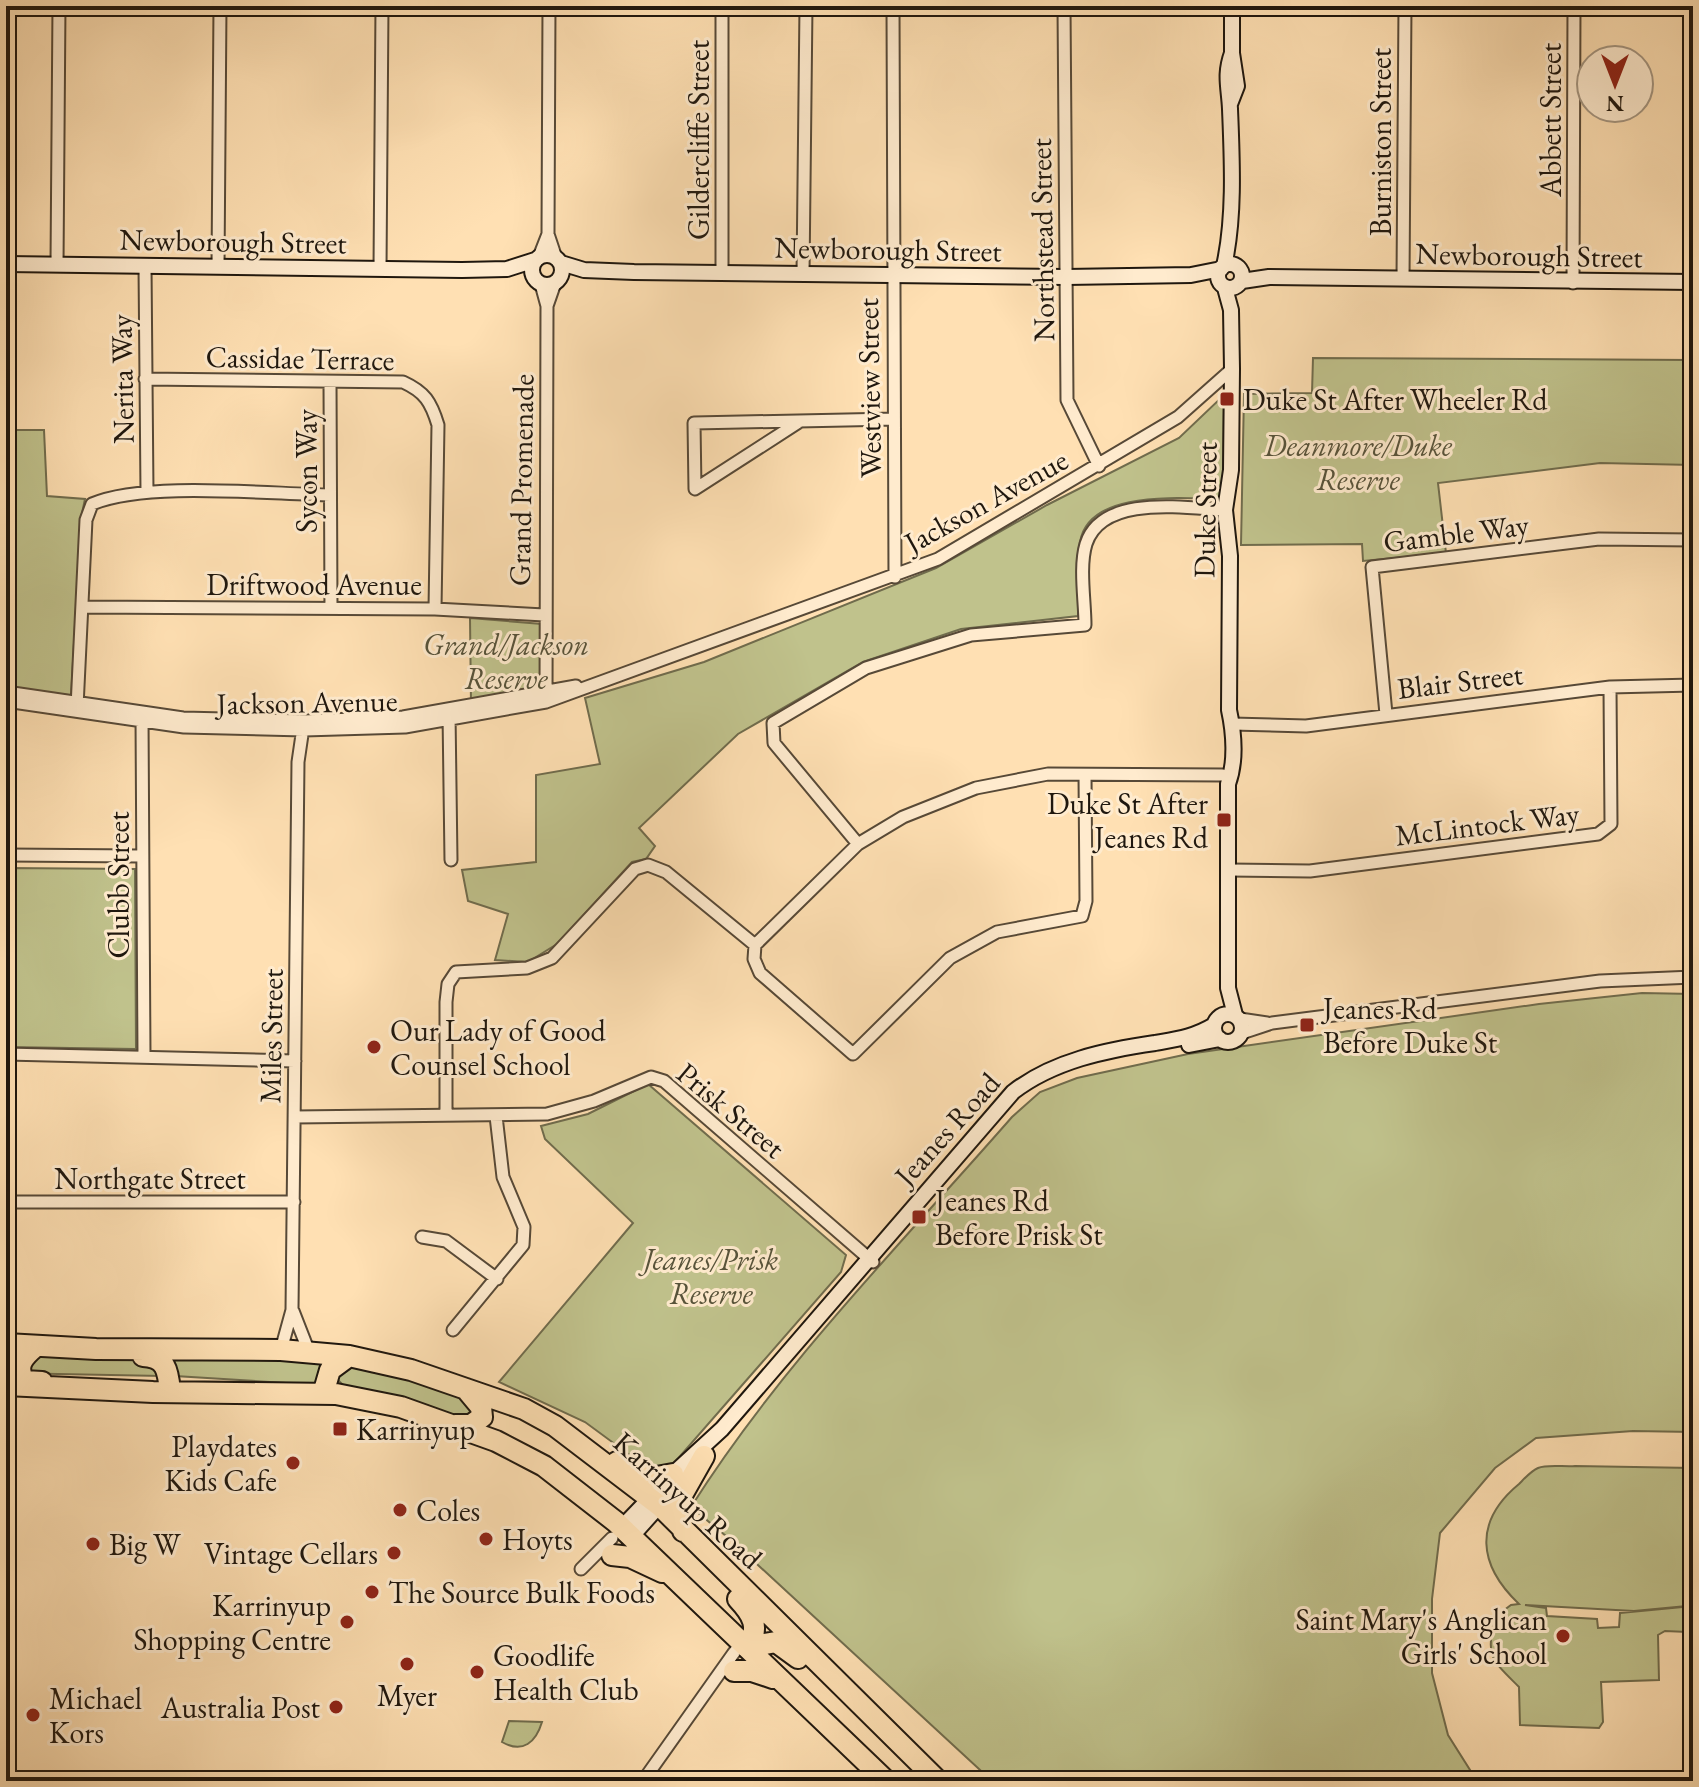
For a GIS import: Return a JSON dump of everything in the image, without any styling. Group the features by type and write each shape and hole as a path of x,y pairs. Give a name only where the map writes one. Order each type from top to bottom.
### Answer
{"highway":[{"name":"Karrinyup Road","path":"6,1344 96,1349 281,1350 349,1356 411,1370 524,1409 555,1426 655,1502 938,1781"},
{"path":"35,1347 20,1365 22,1378 53,1383 60,1389"},
{"path":"96,1349 104,1354 157,1356 169,1374 170,1391"},
{"path":"323,1394 330,1370 349,1356"},
{"path":"6,1388 323,1394 401,1407 496,1441 544,1466 619,1539 630,1557 673,1577 886,1781"},
{"path":"449,1424 471,1425 482,1417 481,1407 466,1389"},
{"path":"555,1426 578,1435 607,1457 651,1478 673,1474"},
{"path":"683,1531 678,1502 704,1456"},
{"path":"704,1551 711,1570 750,1612 755,1630 748,1647"},
{"path":"748,1647 776,1642 881,1726"},
{"path":"734,1671 752,1671 777,1679"}],"main road":[{"name":"Duke Street","path":"1229,1025 1229,870 1224,724 1230,717 1230,556 1225,510 1231,470 1230,105 1237,86 1232,53 1232,6"},
{"name":"Newborough Street","path":"507,269 537,259 558,260 584,270"},
{"path":"537,259 547,281"},
{"path":"547,281 558,260"},
{"name":"Newborough Street","path":"6,264 507,269 547,281 584,270 1693,282"},
{"name":"Jeanes Road","path":"655,1502 673,1474 722,1429 842,1292 852,1287 870,1260 1008,1109 1034,1087 1074,1070 1229,1025"},
{"name":"Jeanes Road","path":"619,1539 704,1456 722,1429"}],"street":[{"path":"57,264 59,6"},
{"path":"218,267 220,6"},
{"path":"380,269 382,6"},
{"path":"549,6 548,234 558,260"},
{"name":"Gildercliffe Street","path":"722,6 722,273"},
{"path":"803,274 806,6"},
{"name":"Westview Street","path":"893,6 895,577"},
{"name":"Northstead Street","path":"1064,6 1067,400 1099,466"},
{"name":"Burniston Street","path":"1403,279 1405,6"},
{"name":"Abbett Street","path":"1573,283 1574,6"},
{"path":"537,259 548,234"},
{"name":"Nerita Way","path":"145,266 147,492"},
{"name":"Grand Promenade","path":"546,696 547,281"},
{"name":"Jackson Avenue","path":"6,701 142,717 405,727 604,681 938,559 1178,417 1232,369"},
{"name":"Cassidae Terrace","path":"145,379 403,382 421,390 431,402 438,425 435,609"},
{"name":"Sycon Way","path":"330,382 331,608"},
{"path":"799,422 695,489 694,423 894,419"},
{"path":"77,708 86,520 92,504 111,496 147,492 330,495"},
{"path":"858,844 774,743 773,723 866,668 971,635 1085,625 1085,546 1096,525 1111,515 1135,507 1225,510"},
{"name":"Gamble Way","path":"1386,714 1372,567 1599,539 1693,540"},
{"name":"Driftwood Avenue","path":"83,607 435,609 544,615"},
{"name":"Blair Street","path":"1230,717 1306,726 1610,687 1693,685"},
{"name":"McLintock Way","path":"1229,870 1310,871 1598,834 1611,824 1610,687"},
{"name":"Jackson Avenue","path":"6,692 77,708"},
{"path":"449,715 451,860"},
{"name":"Clubb Street","path":"142,717 140,856 144,1056"},
{"name":"Miles Street","path":"281,1350 292,1310 298,725"},
{"path":"1085,775 1086,901 1082,916 997,932 950,958 853,1054 760,973 754,959 755,945 858,844 903,817 976,788 1048,774 1085,775 1226,780"},
{"path":"6,855 140,856"},
{"path":"446,1115 446,1002 448,984 456,972 527,968 552,958 635,869 648,865 666,872 755,945"},
{"name":"Jeanes Road","path":"1229,1025 1272,1023 1600,981 1693,977"},
{"path":"6,1054 295,1061"},
{"name":"Prisk Street","path":"295,1117 547,1114 594,1101 651,1077 664,1081 870,1260"},
{"path":"453,1330 523,1245 524,1227 503,1177 496,1116"},
{"name":"Northgate Street","path":"6,1202 294,1202"},
{"path":"422,1237 446,1241 497,1279"},
{"name":"Miles Street","path":"292,1310 309,1352"},
{"path":"581,1569 619,1539"},
{"path":"643,1781 711,1690 715,1678 737,1649 748,1647 746,1656 724,1683 711,1690"}],"green space":[{"name":"Deanmore/Duke Reserve","path":"1313,358 1693,360 1693,465 1600,463 1438,483 1446,553 1363,561 1362,544 1241,545 1244,394 1312,393"},
{"path":"1224,395 1223,499 1141,500 1101,512 1087,525 1080,542 1078,616 961,629 863,662 738,734 639,828 655,846 646,859 632,862 557,944 528,962 495,960 508,914 468,901 462,870 536,862 536,775 600,764 585,698 704,662 936,568 1047,505 1179,438"},
{"path":"10,430 44,430 47,496 85,499 81,518 71,697 6,687 6,446 10,446"},
{"name":"Grand/Jackson Reserve","path":"470,618 542,624 541,690 471,704"},
{"path":"6,868 135,869 136,1049 6,1047"},
{"path":"1642,993 1693,994 1693,1432 1633,1431 1536,1438 1495,1468 1440,1533 1432,1599 1432,1673 1448,1735 1477,1781 992,1781 732,1541 691,1507 763,1404 844,1306 1012,1117 1040,1092 1077,1078 1188,1054 1539,1004"},
{"name":"Jeanes/Prisk Reserve","path":"648,1084 846,1255 841,1272 661,1478 585,1422 499,1382 633,1223 545,1139 541,1126 588,1114"},
{"path":"6,1348 156,1360 162,1376 6,1373"},
{"path":"166,1354 324,1358 318,1385 175,1376"},
{"path":"346,1362 462,1393 475,1407 466,1420 426,1405 343,1385 334,1376"},
{"path":"1546,1466 1693,1468 1693,1602 1687,1606 1634,1611 1525,1605 1546,1608 1547,1616 1597,1619 1598,1628 1619,1627 1620,1613 1693,1606 1693,1627 1687,1627 1687,1632 1665,1631 1658,1635 1659,1680 1601,1682 1603,1722 1599,1728 1520,1725 1519,1687 1502,1670 1491,1649 1496,1616 1511,1605 1519,1604 1495,1574 1486,1544 1488,1528 1504,1498 1533,1471"},
{"path":"509,1721 542,1722 528,1744 516,1747 502,1742"}],"place":[{"name":"Duke St After Wheeler Rd","path":"1227,399"},
{"name":"Duke St After Jeanes Rd","path":"1224,820"},
{"name":"Jeanes Rd Before Duke St","path":"1307,1025"},
{"name":"Our Lady of Good Counsel School","path":"374,1047"},
{"name":"Jeanes Rd Before Prisk St","path":"919,1217"},
{"name":"Karrinyup","path":"340,1429"},
{"name":"Playdates Kids Cafe","path":"293,1463"},
{"name":"Coles","path":"400,1510"},
{"name":"Hoyts","path":"486,1539"},
{"name":"Big W","path":"93,1544"},
{"name":"Vintage Cellars","path":"394,1553"},
{"name":"The Source Bulk Foods","path":"372,1592"},
{"name":"Karrinyup Shopping Centre","path":"347,1622"},
{"name":"Saint Mary's Anglican Girls' School","path":"1563,1636"},
{"name":"Myer","path":"407,1664"},
{"name":"Goodlife Health Club","path":"477,1672"},
{"name":"Australia Post","path":"336,1707"},
{"name":"Michael Kors","path":"33,1715"}]}
